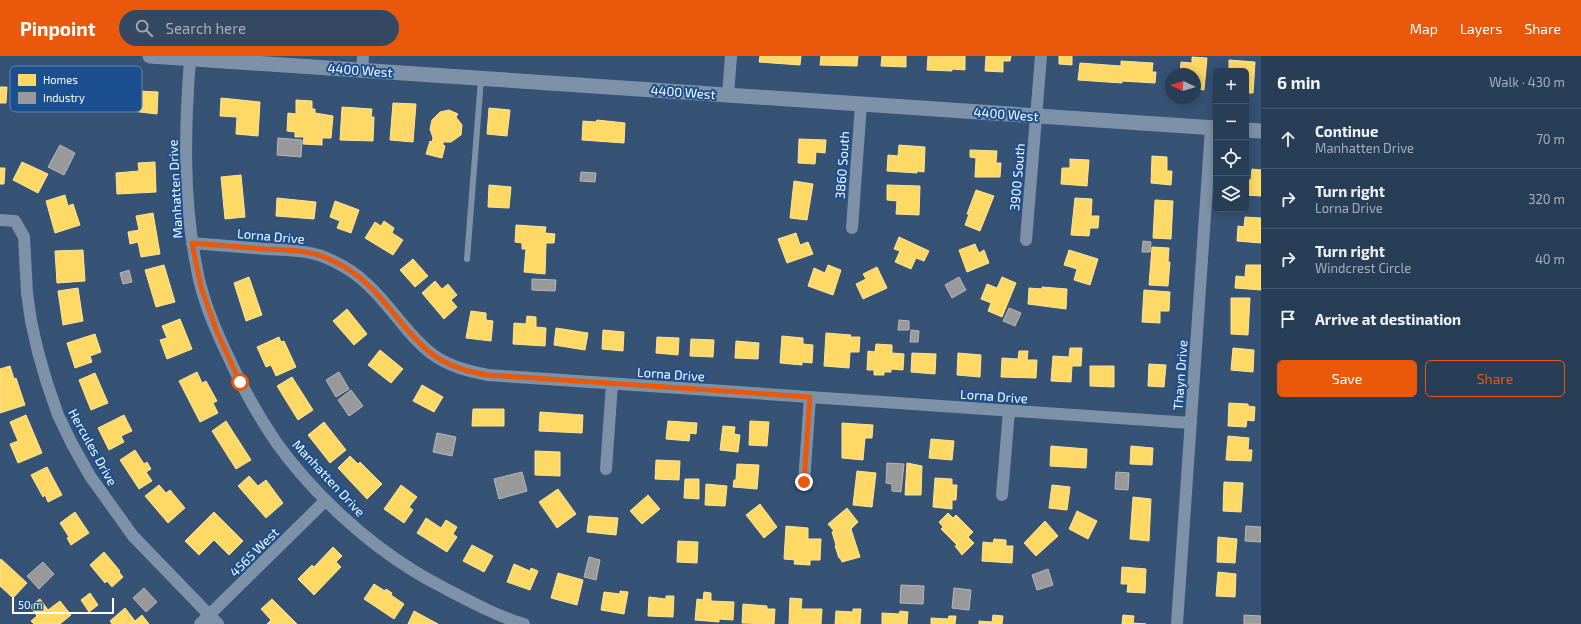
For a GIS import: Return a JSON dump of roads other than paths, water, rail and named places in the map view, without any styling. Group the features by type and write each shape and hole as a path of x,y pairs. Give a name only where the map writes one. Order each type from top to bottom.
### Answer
{"street":[{"name":"4400 West","path":"150,56 190,59 362,63 481,78 1213,128"},
{"path":"728,95 731,56"},
{"name":"3900 South","path":"1026,240 1041,56"},
{"name":"Manhatten Drive","path":"190,59 185,154 192,243 201,287 217,332 240,382 277,442 299,470 326,500 368,538 414,571 463,598 510,620 524,624"},
{"name":"3860 South","path":"852,228 861,104"},
{"name":"Thayn Drive","path":"1177,624 1213,128"},
{"path":"1249,130 1261,131"},
{"name":"Hercules Drive","path":"0,220 15,221 24,237 27,293 38,352 58,415 72,444 90,476 132,536 218,624"},
{"name":"Lorna Drive","path":"192,243 296,251 314,254 332,260 356,274 369,285 416,339 432,354 469,372 488,375 612,384 1191,423"},
{"path":"606,470 612,384"},
{"path":"804,482 810,397"},
{"path":"1002,495 1009,411"},
{"name":"4565 West","path":"200,624 326,500"}],"lane":[{"path":"467,259 481,78"}]}
